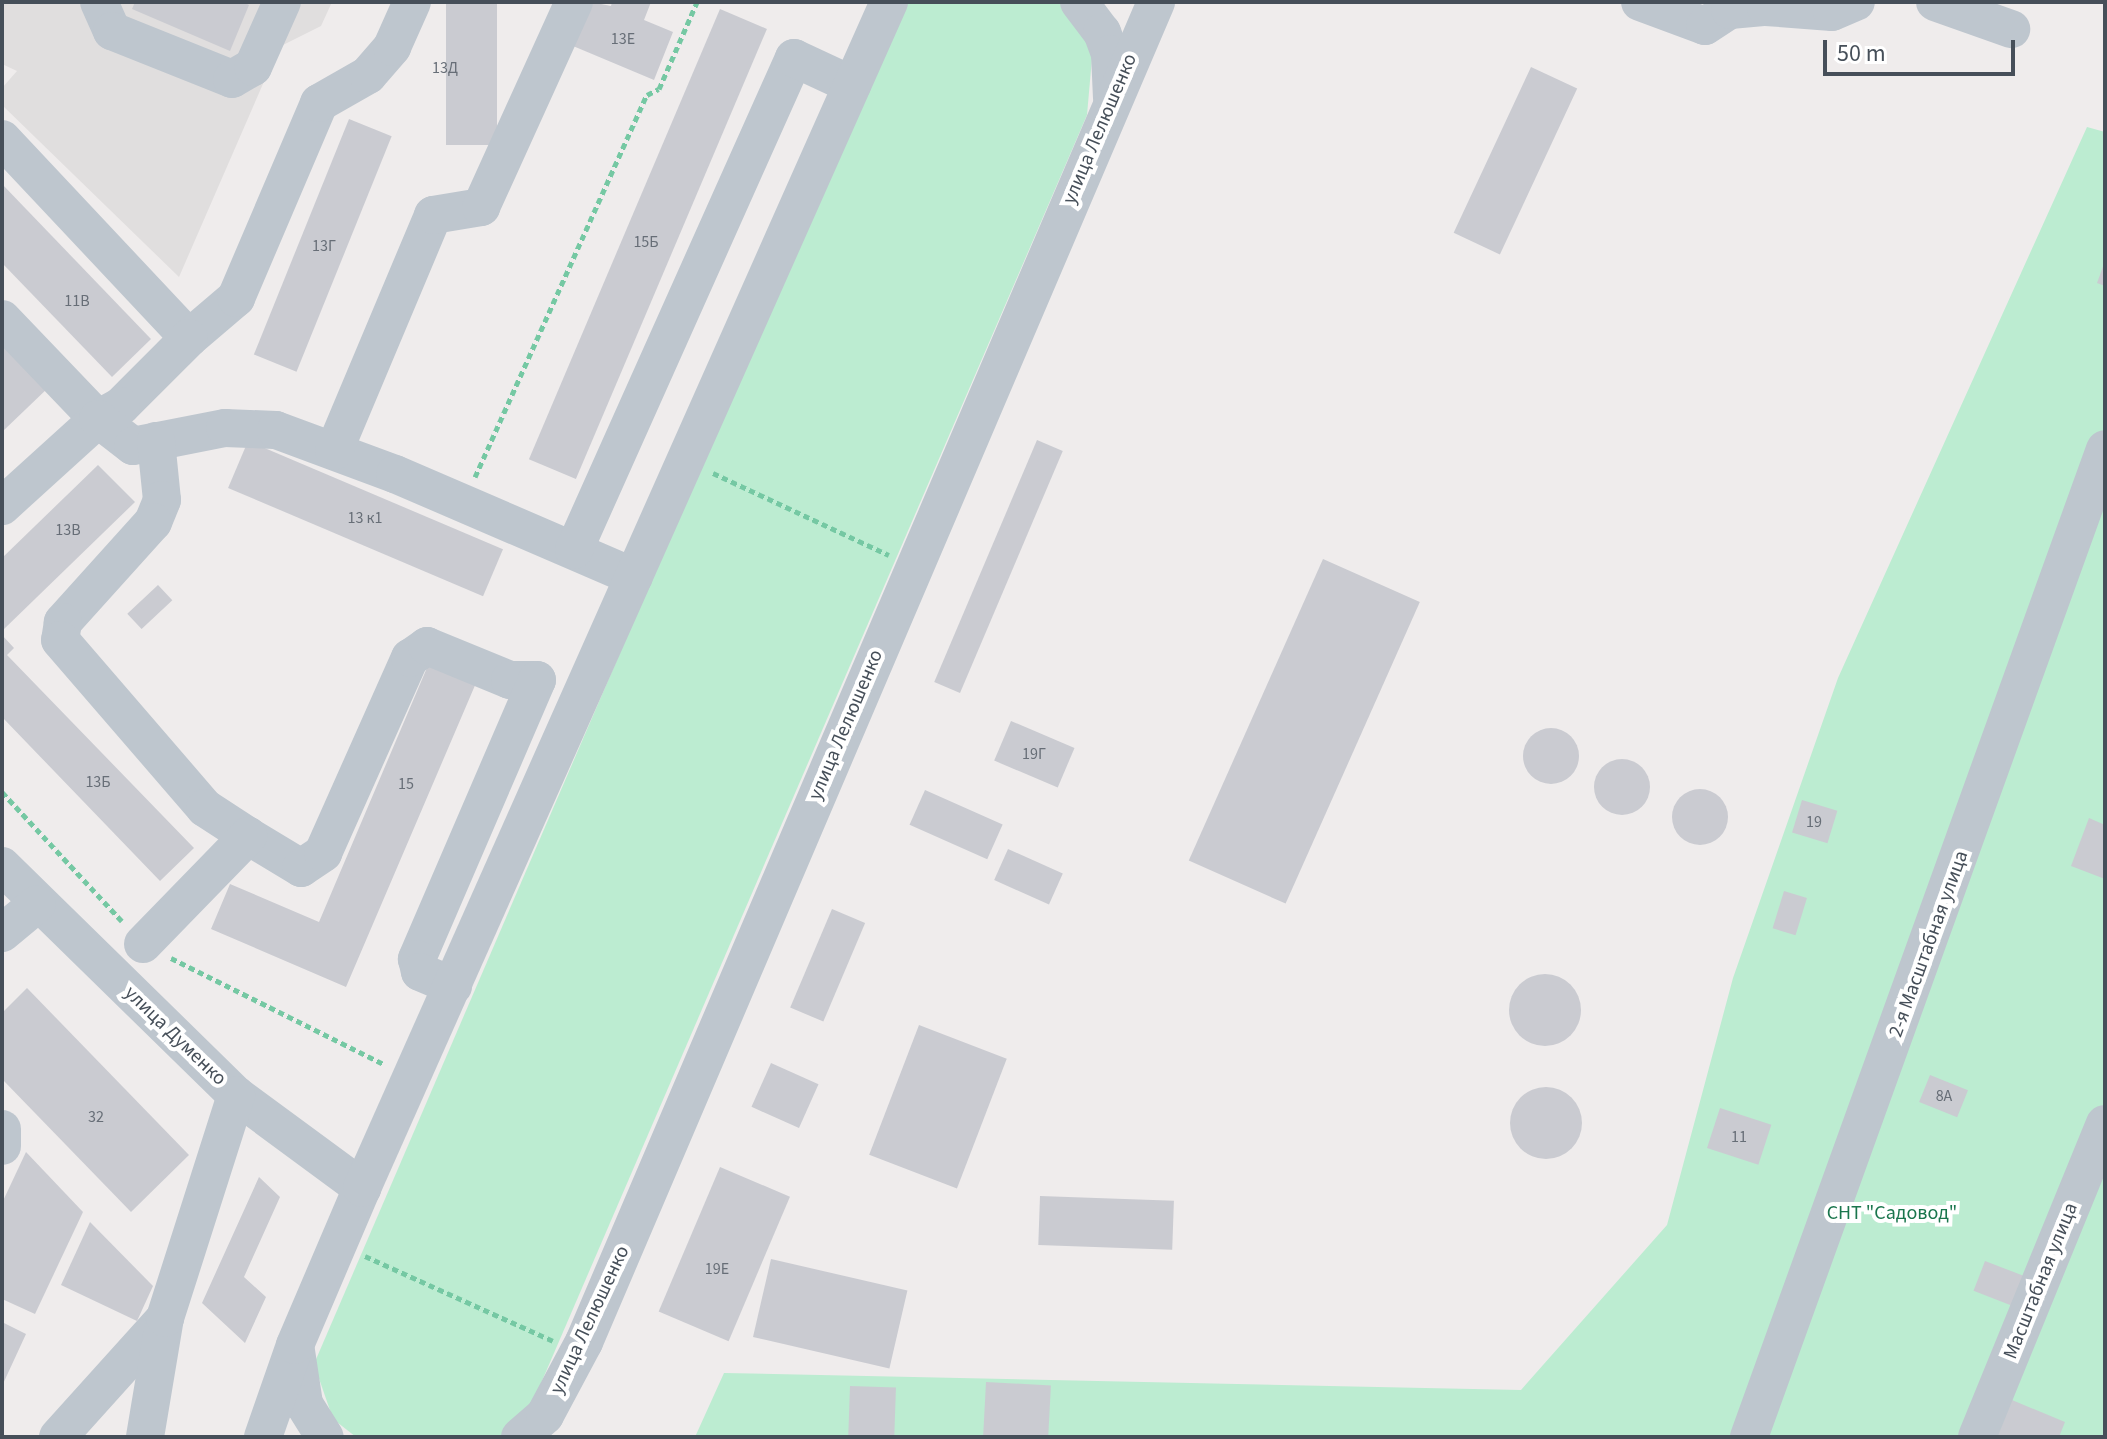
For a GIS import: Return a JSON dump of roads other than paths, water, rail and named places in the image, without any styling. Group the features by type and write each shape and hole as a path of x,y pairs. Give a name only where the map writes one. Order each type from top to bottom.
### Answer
{"street":[{"path":"99,2 112,31 232,79 253,67 282,2"},
{"path":"2,506 98,419 121,406 189,338 236,298 319,103 368,75 392,47 412,2"},
{"path":"334,451 433,215 481,207 574,2"},
{"path":"263,1437 295,1345 362,1188 414,1079 889,2"},
{"path":"1079,2 1102,32 1110,54 1112,101"},
{"name":"улица Лелюшенко","path":"520,1437 545,1415 579,1352 1156,2"},
{"path":"1640,2 1705,26 1730,10 1766,7 1832,12 1856,2"},
{"path":"1935,2 2011,29"},
{"path":"574,550 794,58 852,85"},
{"path":"2,139 189,338"},
{"path":"2,319 98,419 133,446 225,428 276,430 463,503 634,577"},
{"path":"156,441 162,500 153,522 63,622 60,640 205,808 248,836 301,868 323,853 410,658 427,646 510,680 537,680 581,698"},
{"name":"2-я Масштабная улица","path":"1749,1437 2105,449"},
{"path":"453,986 420,972 417,959 537,680"},
{"path":"143,944 248,836"},
{"name":"улица Думенко","path":"2,866 37,904 236,1095 362,1188"},
{"path":"2,933 37,904"},
{"path":"145,1437 165,1318 236,1095"},
{"name":"Масштабная улица","path":"1977,1437 2105,1124"},
{"path":"2,1129 2,1146"},
{"path":"58,1437 165,1318"},
{"path":"295,1345 304,1404 325,1437"}],"park label":[{"name":"СНТ \"Садовод\"","path":"1892,1213"}]}
